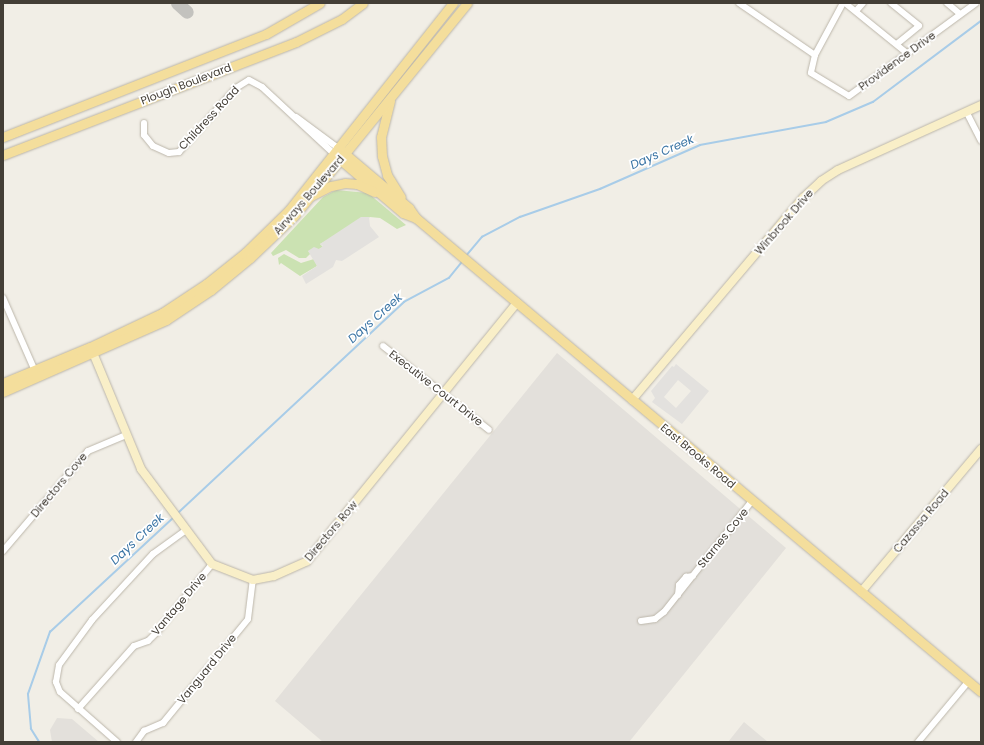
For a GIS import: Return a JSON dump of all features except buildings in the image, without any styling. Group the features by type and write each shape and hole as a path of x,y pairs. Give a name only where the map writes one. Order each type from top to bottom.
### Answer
{"main road":[{"name":"Plough Boulevard","path":"3,137 266,34 320,3"},
{"name":"Plough Boulevard","path":"3,155 296,42 342,19 363,3"},
{"name":"Airways Boulevard","path":"3,392 36,374 166,320 211,290 250,258 286,218 339,153 453,3"},
{"name":"Airways Boulevard","path":"286,218 308,197 339,153 392,96 467,3"},
{"path":"392,96 383,127 382,156 387,175 409,208"},
{"name":"East Brooks Road","path":"339,153 381,195 403,213 416,218"},
{"name":"East Brooks Road","path":"339,153 409,208 416,218 452,249 981,692"},
{"path":"308,197 331,186 345,183 362,186 381,195"},
{"name":"Airways Boulevard","path":"3,383 36,374"}],"street":[{"path":"739,3 815,55 844,3 856,11 908,54"},
{"path":"856,11 863,3"},
{"path":"891,3 920,26 897,44"},
{"path":"946,3 960,14"},
{"name":"Providence Drive","path":"815,55 811,73 849,96 976,3"},
{"name":"East Brooks Road","path":"249,80 258,84 296,116 301,125 339,153"},
{"name":"Childress Road","path":"144,123 143,132 148,141 156,149 169,153 179,152 186,146 231,93 249,80"},
{"name":"Winbrook Drive","path":"632,400 803,198 821,181 838,170 967,113 981,105"},
{"path":"967,113 981,141"},
{"path":"3,298 36,374"},
{"name":"Directors Row","path":"252,580 274,576 307,561 517,303"},
{"name":"Executive Court Drive","path":"383,346 444,392 490,430"},
{"path":"92,351 141,469 183,528 212,564 252,580"},
{"name":"Directors Cove","path":"3,551 88,451 126,435"},
{"name":"Cazassa Road","path":"861,592 981,449"},
{"name":"Starnes Cove","path":"642,621 660,616 678,595 689,587 693,576 752,501"},
{"path":"117,742 60,692 56,682 59,665 92,620 153,554 183,528"},
{"name":"Vantage Drive","path":"78,709 134,646 148,641 157,632 212,564"},
{"name":"Vanguard Drive","path":"136,742 144,731 163,723 248,619 252,580"},
{"path":"918,742 968,682"}],"shaded area":[{"path":"361,217 369,217 370,226 379,237 342,261 336,260 333,267 306,284 302,276 317,266 308,251 314,247 319,249 323,246 320,244"},
{"path":"557,353 786,548 629,742 323,742 275,701"},
{"path":"676,364 709,391 682,424 652,402 655,398 651,391 672,366 674,367","holes":["678,380 691,391 676,408 664,397"]},
{"path":"57,718 72,719 99,742 52,742 50,730"},
{"path":"744,722 768,742 728,742"}],"green space":[{"path":"336,190 368,193 406,225 397,229 380,218 370,217 320,244 323,247 308,251 311,253 306,258 299,258 286,250 273,256 271,253 323,197"},
{"path":"284,254 301,263 314,259 317,266 300,276 281,263 279,265 278,258"}],"waterway":[{"name":"Days Creek","path":"466,256 482,237 520,217 600,189 700,145 826,122 873,102 981,21"},
{"name":"Days Creek","path":"178,513 404,302 449,278 463,261"},
{"name":"Days Creek","path":"39,742 31,729 28,694 50,632 174,517"}],"taxiway":[{"path":"177,3 187,12"}]}
